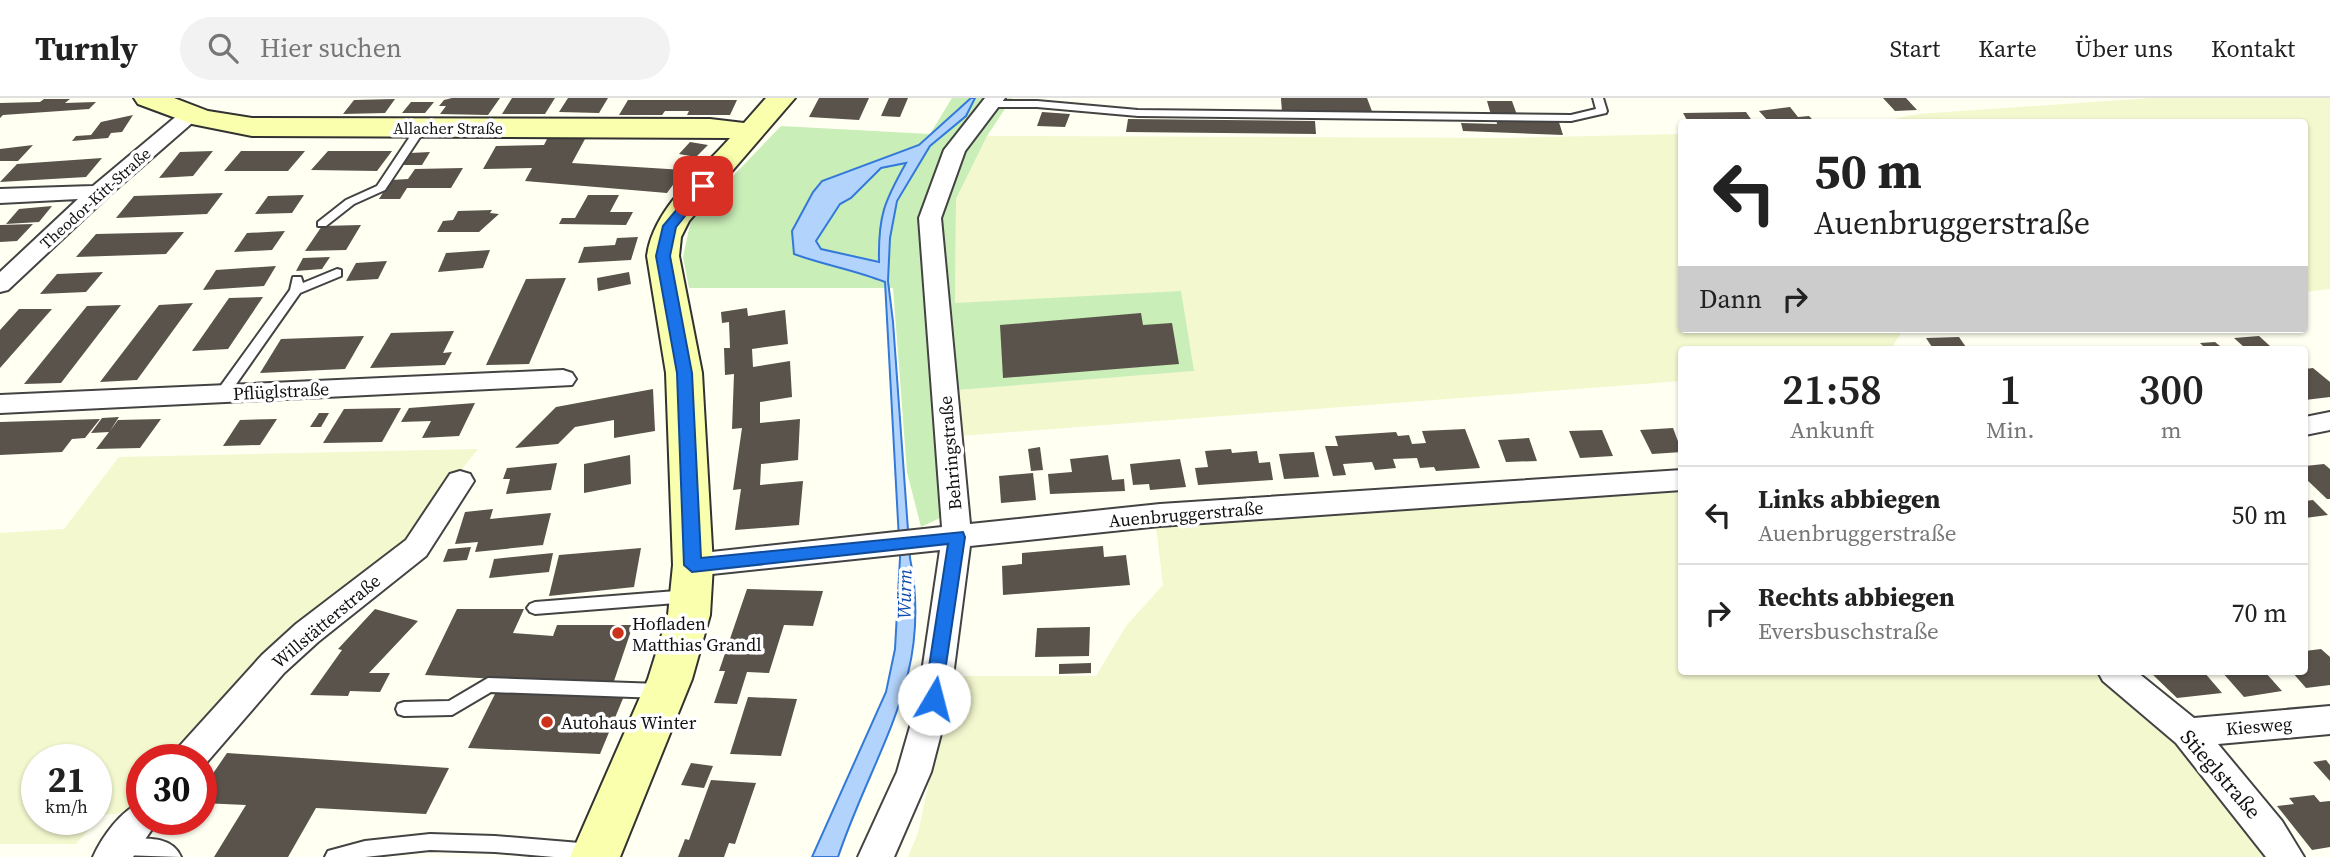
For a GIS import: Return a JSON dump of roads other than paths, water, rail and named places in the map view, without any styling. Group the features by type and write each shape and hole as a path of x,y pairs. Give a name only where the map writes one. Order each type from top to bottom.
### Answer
{"main road":[{"name":"Allacher Straße","path":"148,98 189,106 224,124 252,127 710,128 752,132"},
{"path":"596,855 665,691 689,615 691,580 684,373 665,275 665,237 675,218 781,98"}],"street":[{"name":"Behringstraße","path":"876,857 915,772 934,699 944,538 930,218 955,150 993,101"},
{"name":"Theodor-Kitt-Straße","path":"0,285 189,106"},
{"path":"0,196 99,192"},
{"name":"Pflüglstraße","path":"0,404 562,379"},
{"path":"2308,425 2330,421"},
{"name":"Auenbruggerstraße","path":"691,580 884,545 1160,515 1678,480"},
{"name":"Willstätterstraße","path":"201,744 235,703 282,656 416,548 460,481"},
{"name":"Stieglstraße","path":"2118,675 2188,733 2270,832 2287,857"},
{"name":"Kiesweg","path":"2188,733 2330,720"},
{"path":"115,852 128,835"}],"lane":[{"path":"993,101 1038,101 1139,113 1571,118 1602,111 1598,98"},
{"path":"321,224 350,202 381,188 421,128"},
{"path":"222,394 297,285 337,273"},
{"path":"535,608 691,580"},
{"path":"404,709 452,708 488,685 665,691"},
{"path":"334,857 366,847 450,841 596,855"},
{"path":"115,852 158,847 172,857"}],"water":[{"name":"Würm","path":"971,98 975,98 966,116 930,146 897,201 890,238 888,281 915,601 914,640 907,677 883,747 838,857 812,857 886,692 895,649 900,558 885,282 794,254 792,231 822,181 919,145","holes":["906,163 881,221 879,262 821,249 816,241 840,204 851,198 881,168"]}],"place":[{"name":"Hofladen Matthias Grandl","path":"618,633"},
{"name":"Autohaus Winter","path":"547,722"}]}
